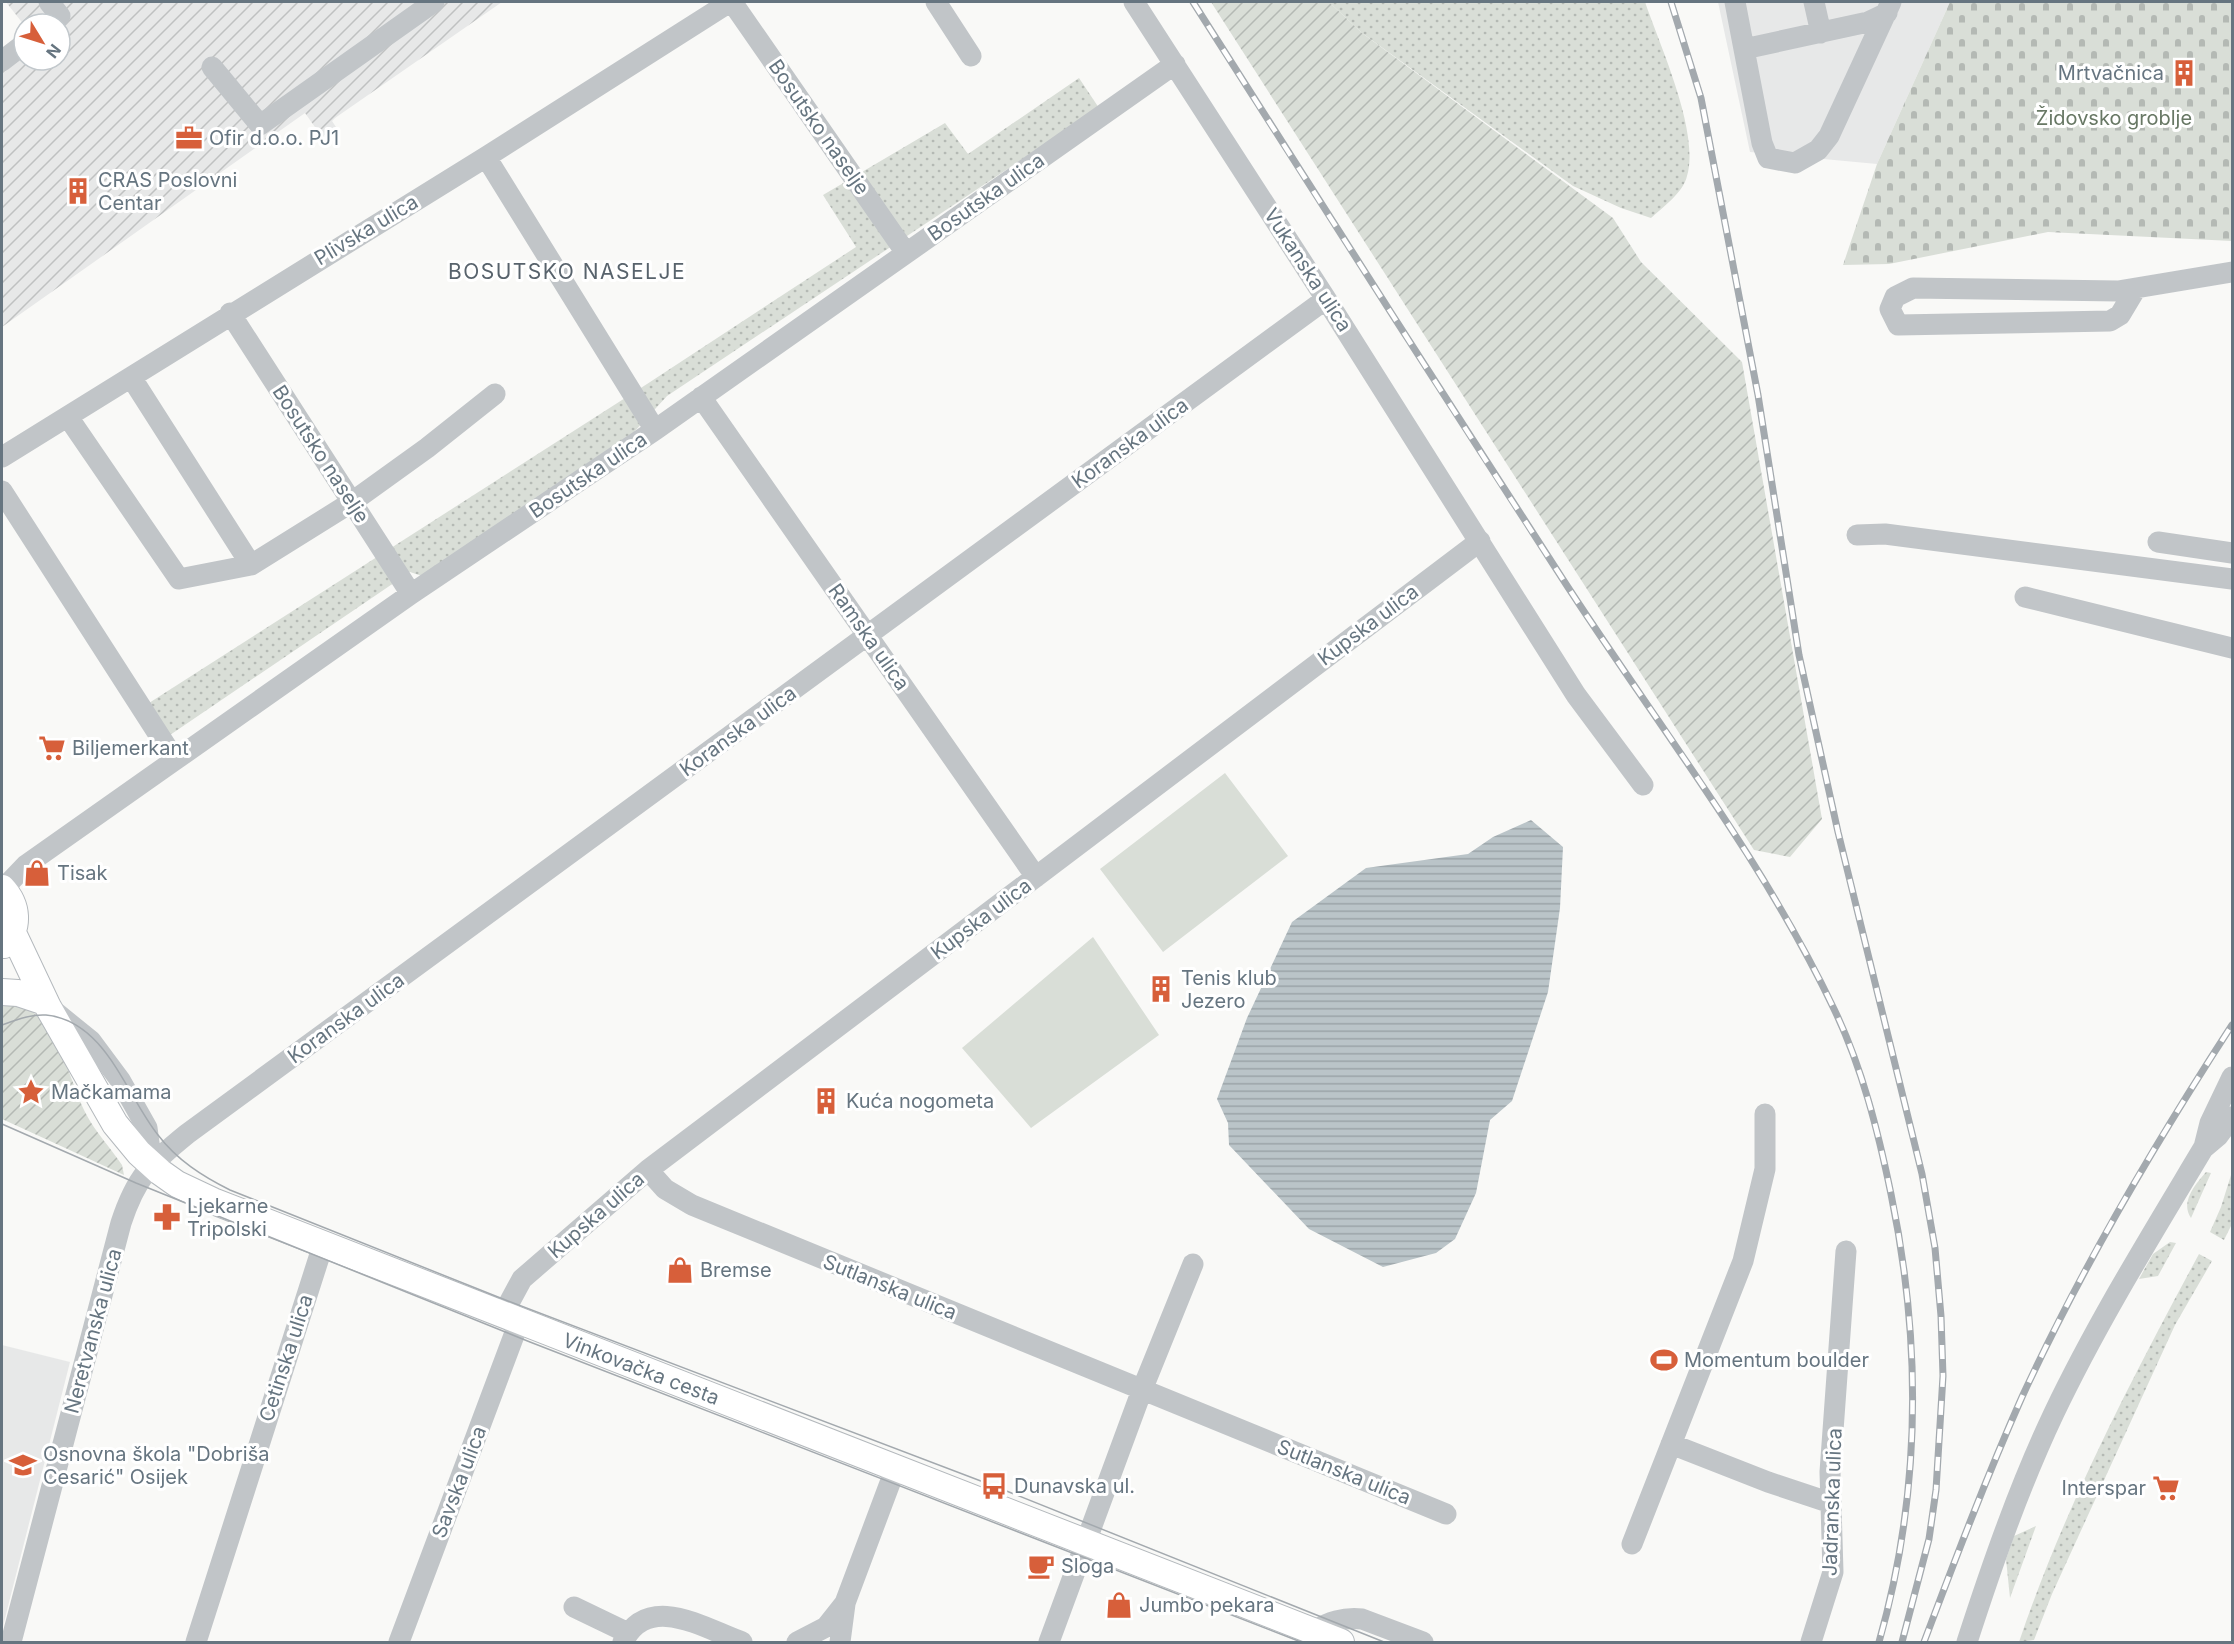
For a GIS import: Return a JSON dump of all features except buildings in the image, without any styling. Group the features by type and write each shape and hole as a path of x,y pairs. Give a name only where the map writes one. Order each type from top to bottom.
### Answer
{"main road":[{"path":"2,889 15,909 7,940"},
{"name":"Vinkovačka cesta","path":"7,940 15,942 45,1004 109,1115 127,1139 152,1165 169,1179 190,1191 510,1319 896,1467 1341,1642"},
{"name":"Vinkovačka cesta","path":"2,962 45,1004"},
{"path":"2,992 18,993 45,1004"}],"street":[{"path":"212,67 260,125 434,2"},
{"name":"Plivska ulica","path":"2,457 731,2"},
{"name":"Bosutsko naselje","path":"731,2 906,253"},
{"path":"936,2 971,56"},
{"name":"Vukanska ulica","path":"1134,2 1326,299 1576,695 1643,785"},
{"path":"1736,2 1762,143 1768,158 1795,163 1818,150 1829,136 1889,7"},
{"path":"1814,2 1821,33"},
{"path":"1744,49 1868,22 1889,7"},
{"name":"Bosutska ulica","path":"2,889 26,866 411,594 655,430 1175,64"},
{"path":"486,157 655,430"},
{"path":"2135,290 2120,315 2110,321 1913,326 1898,325 1890,309 1895,297 1913,288 2135,290 2232,272"},
{"name":"Koranska ulica","path":"152,1165 187,1134 1326,299"},
{"name":"Bosutsko naselje","path":"231,313 411,594"},
{"path":"131,376 251,565"},
{"path":"68,417 179,579 251,565 352,502 427,448 495,394"},
{"name":"Ramska ulica","path":"701,397 1036,877"},
{"path":"2,491 175,760"},
{"path":"1857,535 1885,534 2232,579"},
{"name":"Kupska ulica","path":"510,1319 522,1279 648,1170 1480,541"},
{"path":"2158,542 2232,553"},
{"path":"2025,597 2232,648"},
{"path":"1967,1642 1999,1545 2054,1413 2107,1314 2204,1147 2210,1123 2232,1077"},
{"path":"1632,1544 1743,1261 1764,1169 1765,1114"},
{"path":"2204,1147 2218,1136 2232,1117"},
{"name":"Neretvanska ulica","path":"11,1642 121,1223 136,1183 152,1165"},
{"name":"Sutlanska ulica","path":"648,1170 665,1189 692,1205 1446,1514"},
{"name":"Cetinska ulica","path":"196,1642 323,1245"},
{"name":"Jadranska ulica","path":"1811,1642 1833,1572 1830,1472 1846,1251"},
{"path":"1049,1642 1142,1390 1193,1264"},
{"name":"Savska ulica","path":"399,1642 510,1319"},
{"path":"1671,1444 1768,1482 1832,1503"},
{"path":"840,1642 845,1603 896,1467"},
{"path":"801,1642 826,1627 845,1603"},
{"path":"573,1607 625,1638 648,1616 660,1615 674,1617 742,1642"},
{"path":"1313,1631 1330,1622 1352,1618 1362,1619 1423,1642"}],"shaded area":[{"path":"6,2 502,2 335,118 332,121 336,127 322,137 305,113 2,327 2,52 12,44 12,72 72,72 72,12 14,12"},
{"path":"1718,2 1950,2 1877,164 1750,152"},
{"path":"1531,820 1563,847 1560,908 1548,992 1512,1101 1490,1120 1476,1193 1455,1239 1436,1253 1383,1267 1309,1229 1229,1145 1228,1123 1217,1099 1247,1018 1292,922 1366,868 1468,854 1493,837"},
{"name":"Osnovna škola \"Dobriša Cesarić\" Osijek","path":"2,1345 70,1362 2,1630"}],"green space":[{"path":"1211,2 1329,2 1362,33 1613,218 1641,262 1742,362 1822,819 1790,857 1754,850"},
{"path":"1329,2 1645,2 1683,113 1690,158 1685,182 1672,199 1651,218 1621,208 1573,186 1362,33"},
{"name":"Židovsko groblje","path":"1950,2 2232,2 2232,241 2048,232 1889,264 1843,265 1877,164"},
{"path":"1079,78 1099,108 667,396 634,432 422,576 410,572 170,735 149,703 647,384 856,247 823,195 945,123 968,154"},
{"path":"1225,773 1288,856 1163,952 1100,869"},
{"path":"1093,937 1159,1035 1031,1128 962,1048"},
{"path":"2,1004 25,1007 48,1028 56,1041 85,1112 122,1165 124,1175 2,1119"},
{"path":"2206,1172 2211,1173 2191,1218 2187,1206 2188,1200"},
{"path":"2231,1175 2232,1224 2224,1240 2210,1232"},
{"path":"2170,1242 2176,1243 2158,1276 2139,1279 2153,1254"},
{"path":"2199,1254 2212,1261 2175,1325 2052,1594 2034,1640 2019,1642 2037,1591 2078,1493 2124,1396"},
{"path":"2036,1526 2010,1598 2006,1559 2014,1536"}],"tram line":[{"path":"2,1025 29,1016 46,1015 67,1020 84,1031 112,1062 146,1119 165,1144 191,1167 230,1190 508,1301 994,1486 1384,1642"},
{"path":"2,1124 136,1183 530,1342 1301,1642"}],"railway":[{"path":"1193,2 1562,578 1740,843 1774,897 1805,953 1844,1031 1868,1100 1891,1194 1908,1306 1912,1363 1912,1419 1903,1531 1893,1586 1879,1642"},
{"path":"1671,2 1701,98 1758,395 1799,655 1838,832 1922,1174 1935,1248 1943,1376 1936,1490 1929,1539 1902,1642"},
{"path":"1924,1642 1996,1458 2045,1349 2120,1207 2232,1025"}],"place":[{"name":"Mrtvačnica","path":"2184,73"},
{"name":"Ofir d.o.o. PJ1","path":"189,138"},
{"name":"CRAS Poslovni Centar","path":"78,191"},
{"name":"Biljemerkant","path":"52,748"},
{"name":"Tisak","path":"37,873"},
{"name":"Tenis klub Jezero","path":"1161,989"},
{"name":"Mačkamama","path":"31,1092"},
{"name":"Kuća nogometa","path":"826,1101"},
{"name":"Ljekarne Tripolski","path":"167,1217"},
{"name":"Bremse","path":"680,1270"},
{"name":"Momentum boulder","path":"1664,1360"},
{"name":"Osnovna škola \"Dobriša Cesarić\" Osijek","path":"23,1465"},
{"name":"Dunavska ul.","path":"994,1486"},
{"name":"Interspar","path":"2166,1488"},
{"name":"Sloga","path":"1041,1566"},
{"name":"Jumbo pekara","path":"1119,1605"}],"district":[{"name":"BOSUTSKO NASELJE","path":"567,272"}]}
